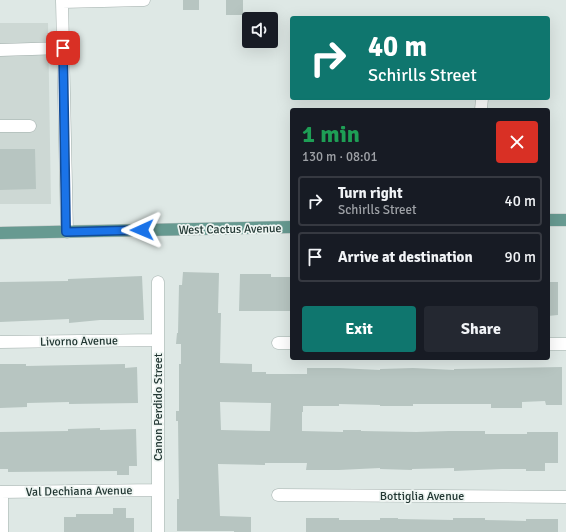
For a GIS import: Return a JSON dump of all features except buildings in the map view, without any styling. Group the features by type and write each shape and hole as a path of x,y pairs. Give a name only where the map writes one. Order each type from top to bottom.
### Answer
{"main road":[{"path":"550,220 566,220"},
{"name":"West Cactus Avenue","path":"0,233 290,227"}],"street":[{"path":"66,232 62,1 144,0"},
{"path":"0,50 63,48"},
{"path":"0,126 30,126"},
{"name":"Canon Perdido Street","path":"158,282 158,532"},
{"name":"Livorno Avenue","path":"0,342 158,340"},
{"path":"278,343 290,343"},
{"path":"550,344 566,344"},
{"name":"Val Dechiana Avenue","path":"1,492 158,490"},
{"path":"1,492 2,532"},
{"name":"Bottiglia Avenue","path":"278,495 566,497"}],"shaded area":[{"path":"0,23 48,23 51,204 0,204"}],"route":[{"path":"63,48 66,232 142,230"}]}
